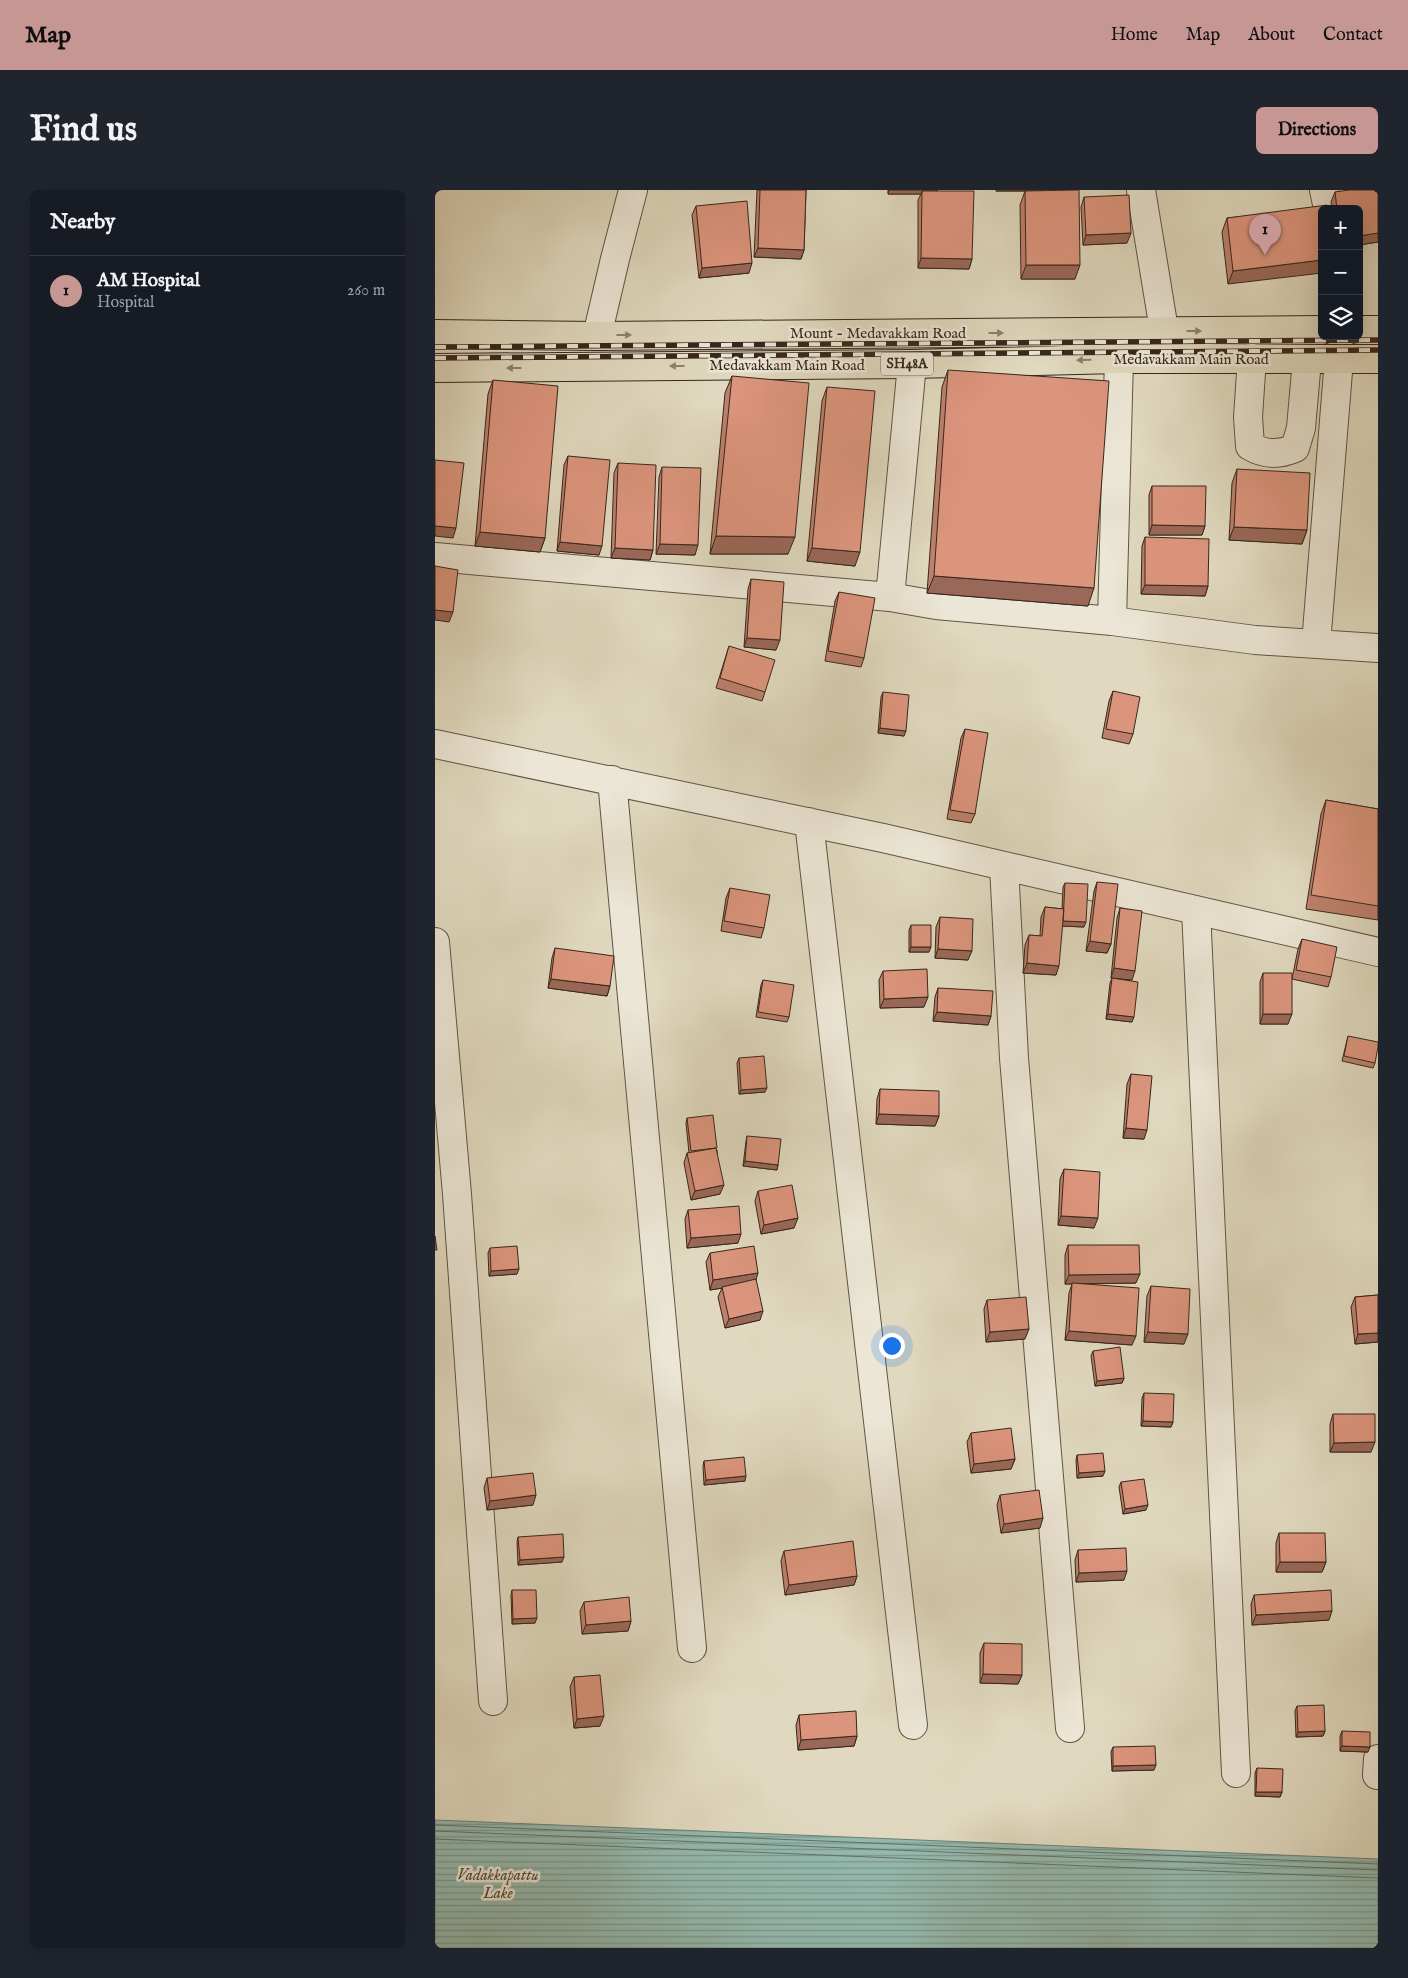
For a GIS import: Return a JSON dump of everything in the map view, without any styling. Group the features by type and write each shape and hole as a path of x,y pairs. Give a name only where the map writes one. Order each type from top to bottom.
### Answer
{"main road":[{"name":"Mount - Medavakkam Road","path":"435,334 597,336 1318,330"},
{"path":"1363,330 1378,330"},
{"name":"Medavakkam Main Road","path":"435,368 912,364 1168,358 1378,359"}],"street":[{"path":"597,336 633,190"},
{"path":"1141,190 1168,358"},
{"path":"1324,190 1326,205"},
{"path":"1252,358 1248,417 1250,446 1261,453 1283,454 1295,448 1301,428 1307,360"},
{"path":"1112,621 1119,359"},
{"path":"1316,644 1339,359"},
{"path":"890,597 912,364"},
{"path":"435,557 890,597 936,604 1112,621 1255,640 1378,648"},
{"path":"435,744 809,822 1378,952"},
{"path":"612,780 692,1648"},
{"path":"809,822 913,1725"},
{"path":"1003,866 1015,1058 1070,1728"},
{"path":"1196,910 1236,1773"},
{"path":"435,942 457,1194 493,1701"}],"water":[{"name":"Vadakkapattu Lake","path":"435,1820 1378,1859 1378,1948 435,1948"}],"building":[{"path":"760,190 806,190 804,250 758,248"},
{"path":"1079,190 1080,265 1026,265 1025,191"},
{"path":"1378,190 1378,233 1363,235 1363,205 1337,205 1335,192"},
{"path":"922,191 974,191 972,259 921,258"},
{"path":"1129,195 1131,233 1086,235 1084,197"},
{"path":"747,201 752,263 702,268 696,206"},
{"path":"1318,206 1318,260 1233,271 1227,218"},
{"path":"948,370 1109,381 1094,588 934,576"},
{"path":"732,376 809,383 795,537 716,536"},
{"path":"493,380 558,386 545,538 480,532"},
{"path":"827,387 875,391 860,552 812,548"},
{"path":"568,456 610,460 602,546 560,542"},
{"path":"435,460 464,463 456,528 435,526"},
{"path":"618,463 656,465 653,550 615,548"},
{"path":"662,467 701,468 698,545 660,544"},
{"path":"1237,469 1310,473 1307,530 1234,527"},
{"path":"1152,486 1206,486 1205,526 1152,525"},
{"path":"1145,537 1209,539 1208,586 1145,585"},
{"path":"435,566 458,570 453,612 435,610"},
{"path":"751,579 784,582 780,640 747,638"},
{"path":"839,592 875,598 864,658 828,651"},
{"path":"729,646 775,660 765,692 720,678"},
{"path":"1113,691 1140,697 1133,734 1106,729"},
{"path":"883,692 909,695 906,731 880,728"},
{"path":"965,729 988,733 975,814 950,810"},
{"path":"1326,800 1378,809 1378,906 1311,895"},
{"path":"1097,882 1118,884 1111,944 1090,941"},
{"path":"1065,883 1088,884 1086,922 1063,921"},
{"path":"730,888 770,895 764,928 724,921"},
{"path":"1045,907 1064,909 1059,966 1027,963 1029,935 1042,936"},
{"path":"1120,908 1142,911 1135,971 1114,968"},
{"path":"940,917 973,919 972,951 938,949"},
{"path":"911,925 931,925 931,947 911,947"},
{"path":"1302,939 1337,947 1331,977 1296,970"},
{"path":"555,948 614,956 610,986 551,979"},
{"path":"927,969 928,997 884,999 883,971"},
{"path":"1263,973 1292,973 1292,1014 1263,1014"},
{"path":"1112,978 1138,982 1134,1017 1108,1014"},
{"path":"763,980 794,985 789,1017 758,1012"},
{"path":"938,988 993,991 991,1016 937,1012"},
{"path":"1348,1036 1378,1042 1375,1063 1344,1056"},
{"path":"764,1056 767,1088 741,1090 739,1058"},
{"path":"1131,1074 1152,1076 1147,1130 1126,1128"},
{"path":"880,1089 939,1091 939,1116 879,1114"},
{"path":"713,1115 717,1148 691,1151 687,1118"},
{"path":"747,1136 781,1139 778,1165 745,1161"},
{"path":"716,1148 724,1185 695,1191 687,1153"},
{"path":"1064,1169 1100,1172 1098,1218 1061,1216"},
{"path":"792,1185 798,1218 764,1225 758,1191"},
{"path":"739,1206 741,1234 691,1238 688,1210"},
{"path":"1068,1245 1139,1245 1140,1274 1069,1275"},
{"path":"517,1246 519,1269 491,1271 490,1248"},
{"path":"754,1246 758,1273 713,1280 710,1253"},
{"path":"756,1279 763,1311 729,1319 722,1287"},
{"path":"1072,1283 1139,1288 1136,1336 1069,1331"},
{"path":"1151,1286 1190,1289 1188,1334 1148,1332"},
{"path":"1378,1295 1378,1333 1358,1334 1355,1297"},
{"path":"1026,1297 1029,1329 990,1332 987,1300"},
{"path":"1120,1347 1124,1378 1097,1381 1093,1351"},
{"path":"1144,1393 1174,1394 1173,1422 1143,1421"},
{"path":"1333,1414 1375,1414 1375,1442 1334,1443"},
{"path":"1011,1428 1015,1459 974,1464 971,1433"},
{"path":"1103,1453 1105,1471 1079,1473 1077,1455"},
{"path":"744,1457 746,1476 706,1480 704,1461"},
{"path":"533,1473 536,1495 490,1501 487,1478"},
{"path":"1144,1479 1148,1505 1125,1509 1121,1482"},
{"path":"1039,1490 1043,1518 1004,1524 1000,1495"},
{"path":"1279,1533 1325,1533 1326,1562 1280,1562"},
{"path":"563,1534 564,1557 520,1560 518,1537"},
{"path":"853,1541 857,1576 789,1585 784,1551"},
{"path":"1126,1548 1127,1571 1079,1573 1078,1550"},
{"path":"512,1590 536,1590 537,1618 513,1619"},
{"path":"1331,1590 1332,1611 1256,1615 1254,1595"},
{"path":"629,1597 631,1621 586,1625 584,1602"},
{"path":"984,1643 1022,1644 1022,1675 983,1674"},
{"path":"600,1675 604,1716 577,1719 574,1677"},
{"path":"1324,1705 1325,1731 1298,1732 1297,1706"},
{"path":"856,1711 857,1736 801,1740 799,1715"},
{"path":"1342,1731 1370,1732 1370,1747 1342,1746"},
{"path":"1155,1746 1156,1765 1113,1766 1113,1747"},
{"path":"1257,1768 1283,1769 1282,1792 1256,1792"}],"railway":[{"path":"435,347 1378,340"},
{"path":"435,358 1378,350"}],"place":[{"name":"AM Hospital","path":"1265,255"}]}
